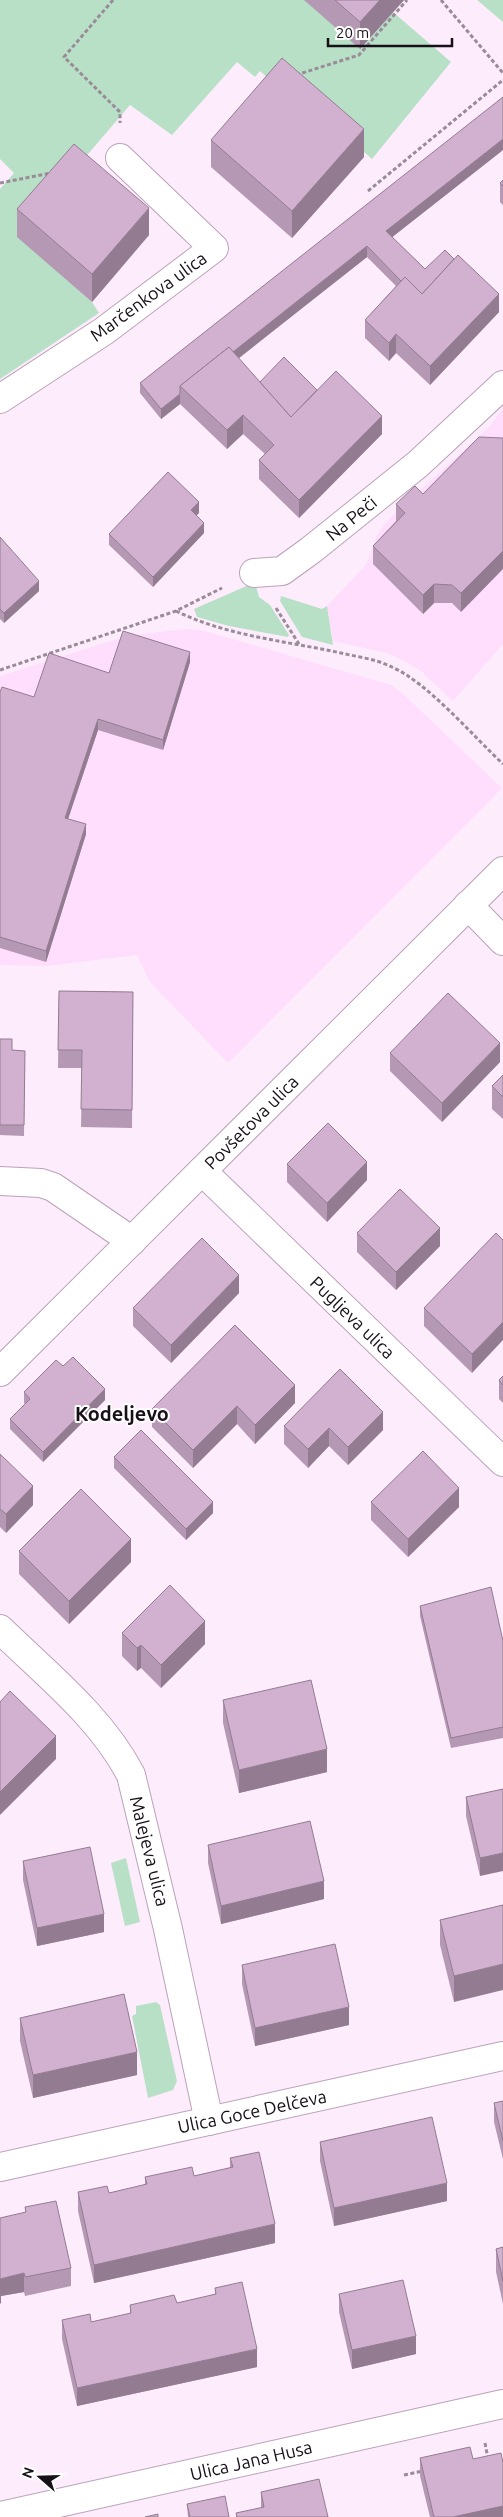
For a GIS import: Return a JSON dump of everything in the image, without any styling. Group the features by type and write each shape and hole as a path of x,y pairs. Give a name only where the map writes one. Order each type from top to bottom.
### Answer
{"street":[{"name":"Marčenkova ulica","path":"0,399 104,331 214,248 120,158"},
{"name":"Na Peči","path":"254,573 282,571 311,550 424,458 503,385"},
{"name":"Povšetova ulica","path":"0,1372 503,871"},
{"path":"468,905 503,941"},
{"name":"Pugljeva ulica","path":"202,1171 503,1462"},
{"path":"0,1181 41,1183 53,1187 132,1241"},
{"name":"Malejeva ulica","path":"0,1629 102,1730 120,1754 130,1775 168,1929 209,2121"},
{"name":"Ulica Goce Delčeva","path":"0,2167 503,2056"},
{"name":"Ulica Jana Husa","path":"0,2516 503,2404"}],"path":[{"path":"113,0 64,57 120,112 120,158"},
{"path":"291,76 360,55 407,0"},
{"path":"442,0 503,73"},
{"path":"368,191 503,80"},
{"path":"0,183 55,172"},
{"path":"0,670 176,611 254,573"},
{"path":"176,611 195,620 228,630 337,652 392,667 417,682 503,764"},
{"path":"485,2446 489,2465"},
{"path":"478,2459 488,2457"},
{"path":"404,2475 432,2469"}],"shaded area":[{"path":"503,409 503,644 453,701 421,671 406,662 387,653 333,641 327,606 366,565 377,535 388,520 489,427"},
{"path":"185,629 201,630 391,685 401,692 502,788 228,1063 150,982 137,955 47,966 0,965 0,676 127,636"}],"green space":[{"path":"0,0 304,0 393,12 451,62 372,159 278,76 269,79 260,71 255,77 237,62 172,135 130,105 18,236 92,302 99,313 0,379 0,189 14,173 0,159"},
{"path":"477,0 503,0 503,22"},
{"path":"251,584 256,586 259,597 270,605 289,635 288,637 229,626 197,617 194,609"},
{"path":"281,596 322,609 327,606 333,645 302,637 280,601"},
{"path":"126,1858 140,1922 125,1926 111,1863"},
{"path":"156,2002 160,2005 177,2081 173,2090 148,2098 132,2016 136,2014 136,2006"}],"building":[{"path":"335,0 380,0 360,22"},
{"path":"282,58 364,129 292,211 211,140"},
{"path":"503,97 503,139 386,231 425,269 445,250 454,259 422,294 405,277 401,281 367,246 233,352 229,347 180,386 180,394 161,409 140,383"},
{"path":"74,144 149,208 92,274 17,209"},
{"path":"458,255 499,294 430,366 396,334 389,343 365,320 405,277 422,294"},
{"path":"229,347 291,417 336,371 382,416 299,500 259,460 274,445 243,415 227,430 180,386"},
{"path":"284,357 317,390 291,417 260,382"},
{"path":"479,437 503,438 503,551 461,593 452,585 434,584 423,595 373,546 405,513 396,504 415,486 423,494"},
{"path":"168,472 199,502 191,510 204,523 153,577 109,534"},
{"path":"0,537 39,581 4,613 0,609"},
{"path":"123,631 190,652 163,740 98,719 65,818 86,824 46,951 0,937 0,692 2,687 34,697 49,653 109,673"},
{"path":"59,991 133,992 132,1110 81,1109 82,1050 58,1050"},
{"path":"448,993 500,1043 442,1103 390,1053"},
{"path":"0,1039 12,1039 12,1050 25,1051 24,1125 0,1125"},
{"path":"503,1075 503,1097 492,1086"},
{"path":"328,1123 367,1162 327,1203 287,1164"},
{"path":"400,1189 440,1228 396,1272 357,1233"},
{"path":"496,1233 503,1240 503,1322 472,1354 424,1308"},
{"path":"202,1238 239,1275 171,1345 133,1308"},
{"path":"235,1325 295,1385 255,1425 237,1406 193,1450 152,1409"},
{"path":"73,1357 105,1389 43,1452 10,1419 30,1399 24,1392 56,1360 63,1366"},
{"path":"340,1369 383,1412 348,1447 329,1428 308,1449 284,1426"},
{"path":"503,1376 503,1385 499,1380"},
{"path":"141,1430 213,1502 186,1529 114,1457"},
{"path":"423,1451 459,1488 408,1539 371,1502"},
{"path":"0,1454 33,1486 6,1514 0,1509"},
{"path":"81,1489 131,1539 69,1601 19,1551"},
{"path":"170,1585 205,1621 161,1665 141,1645 137,1648 122,1633"},
{"path":"491,1587 503,1641 503,1727 451,1738 420,1606"},
{"path":"311,1680 327,1749 239,1770 223,1700"},
{"path":"10,1691 56,1736 0,1792 0,1702"},
{"path":"503,1789 503,1853 480,1858 466,1797"},
{"path":"310,1821 324,1881 221,1906 208,1845"},
{"path":"90,1847 104,1914 37,1928 23,1861"},
{"path":"503,1905 503,1964 454,1976 440,1920"},
{"path":"335,1944 349,2007 255,2028 242,1965"},
{"path":"124,1994 137,2052 33,2075 20,2018"},
{"path":"503,2101 503,2141 494,2103"},
{"path":"432,2117 447,2183 334,2208 320,2142"},
{"path":"259,2152 275,2224 94,2265 78,2192 107,2186 109,2193 147,2184 145,2177 192,2167 194,2176 233,2167 230,2158"},
{"path":"56,2201 71,2268 25,2277 24,2273 0,2279 0,2218 26,2212 25,2207"},
{"path":"503,2247 503,2281 496,2249"},
{"path":"403,2280 416,2336 352,2350 339,2294"},
{"path":"242,2282 257,2349 77,2388 62,2320 90,2314 91,2322 131,2313 130,2305 174,2295 177,2303 216,2294 215,2288"},
{"path":"470,2447 473,2459 501,2453 503,2463 503,2506 453,2517 434,2517 420,2458"},
{"path":"319,2479 328,2517 237,2517 236,2513 264,2507 261,2492"},
{"path":"225,2496 229,2517 190,2517 187,2504"},
{"path":"158,2514 158,2517 145,2517"}],"district":[{"name":"Kodeljevo","path":"122,1413"}]}
